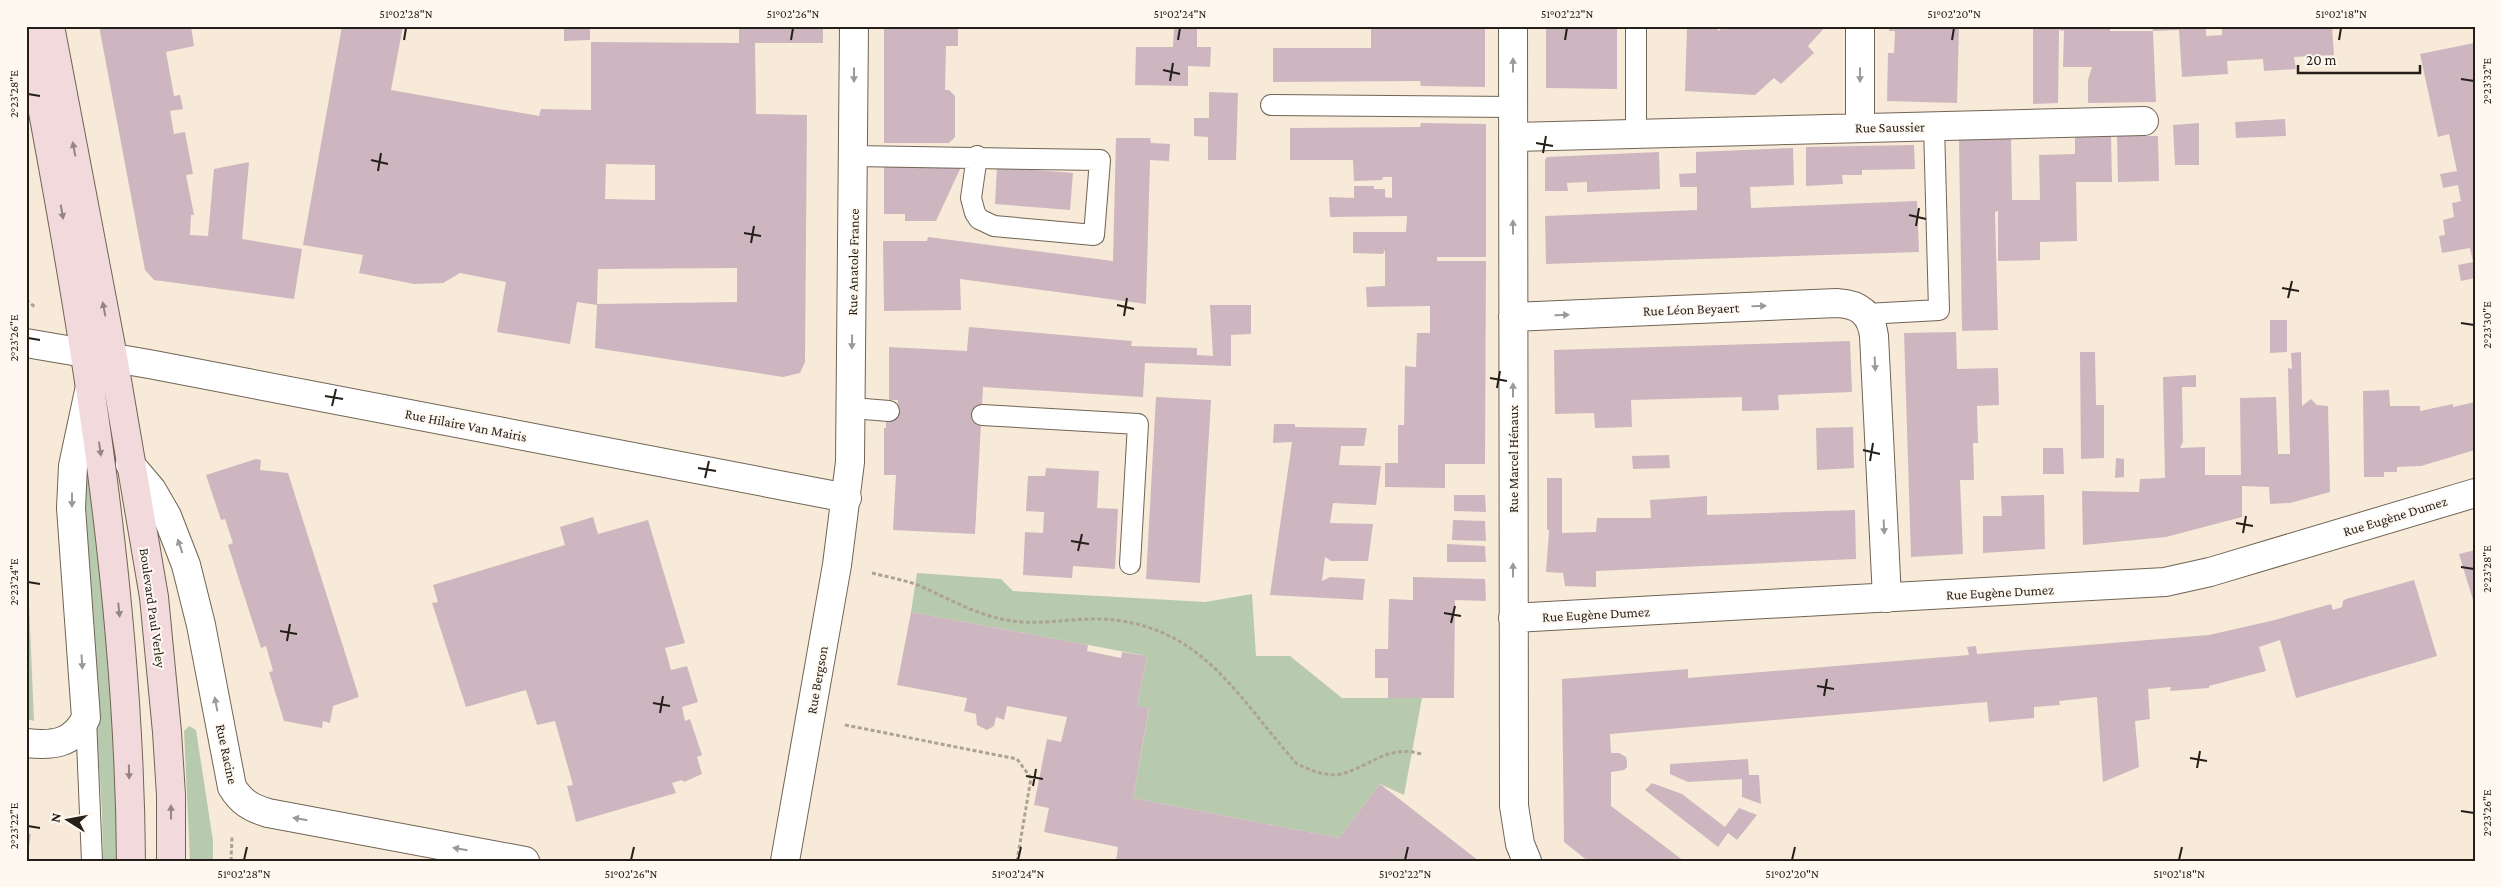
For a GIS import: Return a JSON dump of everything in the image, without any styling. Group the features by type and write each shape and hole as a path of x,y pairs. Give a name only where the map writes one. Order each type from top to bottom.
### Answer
{"main road":[{"path":"27,26 86,352 109,515 127,711 132,861"},
{"name":"Boulevard Paul Verley","path":"50,26 113,357 154,597 162,665 171,795 171,861"}],"street":[{"name":"Rue Anatole France","path":"847,498 852,408 854,26"},
{"name":"Rue Marcel Hénaux","path":"1513,26 1514,806 1520,844 1527,861"},
{"path":"1860,26 1860,128"},
{"name":"Rue Saussier","path":"1512,137 2144,121"},
{"name":"Rue Léon Beyaert","path":"1513,317 1837,303 1854,305 1866,314"},
{"path":"1866,314 1870,319 1874,336 1887,598"},
{"name":"Rue Hilaire Van Mairis","path":"26,343 113,357 847,498"},
{"path":"36,744 61,743 77,732 86,718 72,508 72,479 91,383"},
{"name":"Rue Racine","path":"130,464 160,503 181,549 201,625 232,786 242,801 255,810 268,813 525,861"},
{"name":"Rue Eugène Dumez","path":"1513,618 2142,584 2180,580 2475,493"},
{"name":"Rue Bergson","path":"785,861 847,498"}],"lane":[{"path":"1636,26 1636,134"},
{"path":"1271,105 1513,107"},
{"name":"Rue Léon Beyaert","path":"1866,314 1939,310 1934,126"},
{"path":"854,156 976,156 1100,160 1094,236 994,226 979,219 975,213 971,198 976,156"},
{"path":"852,408 889,411"},
{"path":"982,414 1138,424 1130,564"},
{"path":"86,718 92,861"}],"path":[{"path":"837,565 919,586 974,612 1012,621 1101,619 1122,621 1162,631 1197,652 1215,667 1297,764 1310,770 1325,774 1340,774 1394,752 1407,750 1421,754"},
{"path":"810,718 1017,759 1030,778 1017,861"}],"green space":[{"path":"87,461 111,646 119,861 103,861 102,813 82,495"},
{"path":"917,573 1001,579 1013,591 1205,602 1252,594 1256,656 1290,656 1342,698 1422,698 1404,795 1380,784 1339,838 1133,798 1149,709 1137,706 1147,656 911,612"},
{"path":"26,601 29,603 34,721 26,719"},
{"path":"189,726 196,730 213,841 213,861 190,861 184,731"}],"building":[{"path":"99,26 191,26 194,46 166,52 174,96 180,95 183,109 170,111 174,134 185,132 193,174 186,175 194,215 191,215 190,235 208,236 214,169 249,162 242,239 302,249 294,299 154,280 145,270"},
{"path":"342,26 403,26 391,90 539,116 541,109 591,110 591,42 739,43 739,26 823,26 823,43 755,43 756,114 807,115 805,362 800,373 783,377 595,348 597,305 577,302 570,344 497,332 506,282 460,273 443,283 414,284 359,273 363,255 303,245","holes":["606,164 655,165 655,200 605,199","737,268 737,302 597,304 598,269"]},
{"path":"564,26 590,26 590,40 564,41"},
{"path":"884,26 958,26 958,46 946,46 945,90 949,90 955,96 955,137 949,143 884,143"},
{"path":"1371,26 1485,26 1485,87 1421,86 1420,81 1273,82 1273,48 1371,48"},
{"path":"1546,26 1617,26 1617,89 1546,88"},
{"path":"1687,26 1715,26 1719,31 1723,26 1826,26 1808,46 1814,53 1781,84 1774,78 1755,95 1685,91"},
{"path":"1889,26 1959,26 1957,103 1887,101 1888,53 1894,53 1895,31 1889,31"},
{"path":"2033,26 2110,26 2110,31 2153,31 2156,102 2088,103 2088,80 2092,67 2063,67 2064,31 2059,30 2058,103 2033,104"},
{"path":"2152,26 2206,26 2206,36 2222,35 2222,26 2332,26 2334,55 2294,57 2296,69 2264,71 2263,59 2227,61 2228,74 2182,77 2179,30 2153,31"},
{"path":"1174,29 1197,29 1197,47 1211,47 1210,67 1188,66 1188,86 1135,85 1136,47 1173,47"},
{"path":"2474,43 2475,278 2461,281 2458,265 2473,262 2470,248 2442,253 2439,236 2445,235 2443,220 2454,217 2452,203 2461,201 2458,185 2443,188 2440,174 2457,171 2449,134 2438,137 2420,54"},
{"path":"1209,92 1238,93 1236,160 1208,160 1208,137 1194,136 1194,118 1209,118"},
{"path":"2285,119 2286,136 2236,138 2235,122"},
{"path":"1421,123 1486,124 1486,257 1437,257 1437,261 1486,261 1485,464 1445,464 1445,488 1385,487 1385,463 1398,463 1398,425 1404,425 1405,366 1416,367 1417,333 1430,333 1430,306 1367,307 1366,287 1385,286 1385,250 1383,254 1353,253 1353,232 1406,232 1407,216 1330,217 1329,197 1354,198 1354,186 1374,186 1374,189 1385,189 1385,197 1392,198 1392,177 1383,177 1382,180 1354,181 1353,160 1290,160 1290,128 1420,127"},
{"path":"2199,123 2199,165 2175,165 2173,125"},
{"path":"2075,136 2111,136 2112,182 2076,182 2077,241 2040,242 2040,260 1998,261 1998,211 1995,212 1998,330 1962,331 1959,140 2011,138 2012,200 2040,200 2039,155 2075,154"},
{"path":"2117,136 2158,136 2159,181 2118,182"},
{"path":"1116,138 1150,138 1151,143 1170,144 1169,161 1150,160 1146,304 960,279 961,310 884,311 883,241 927,241 928,237 1113,261"},
{"path":"1914,145 1915,169 1862,170 1862,175 1842,175 1843,184 1806,186 1806,147"},
{"path":"1793,148 1794,185 1750,187 1751,208 1917,201 1919,252 1546,264 1545,216 1697,210 1697,187 1680,187 1679,174 1696,173 1696,152"},
{"path":"1659,152 1660,189 1587,192 1587,182 1567,183 1568,191 1545,191 1545,160 1547,157"},
{"path":"884,167 961,167 936,221 905,221 905,214 884,214"},
{"path":"997,167 1073,173 1070,210 995,204"},
{"path":"1210,305 1251,305 1251,334 1231,335 1231,366 1145,363 1143,397 983,387 975,534 893,530 896,475 884,475 884,428 886,428 886,416 897,408 898,400 889,400 889,347 967,351 969,327 1132,341 1131,346 1197,348 1197,355 1213,356"},
{"path":"2270,320 2287,320 2287,352 2270,353"},
{"path":"1956,332 1957,369 1998,368 1999,405 1977,406 1978,443 1973,443 1974,480 1960,480 1963,554 1911,557 1904,333"},
{"path":"1850,341 1852,392 1778,395 1779,410 1742,411 1742,397 1631,400 1632,427 1595,428 1594,413 1555,414 1554,350"},
{"path":"2080,352 2095,352 2096,405 2104,405 2104,458 2081,459"},
{"path":"2301,352 2302,406 2311,399 2317,405 2328,406 2330,492 2290,503 2270,504 2269,487 2242,486 2242,517 2166,537 2083,545 2082,491 2139,492 2140,479 2165,478 2163,377 2196,375 2196,387 2182,387 2183,442 2180,448 2205,447 2205,475 2241,475 2240,398 2276,397 2278,454 2290,454 2288,368 2292,369 2291,353"},
{"path":"2389,390 2390,406 2420,406 2420,411 2453,404 2453,407 2475,402 2475,450 2421,466 2397,467 2397,472 2384,472 2384,477 2364,477 2363,391"},
{"path":"1156,397 1211,400 1200,583 1146,579"},
{"path":"1274,424 1295,424 1295,427 1367,428 1364,446 1341,446 1339,465 1381,466 1376,505 1333,503 1330,523 1373,524 1368,561 1331,561 1325,557 1322,581 1330,577 1365,579 1363,600 1270,595 1292,442 1273,443"},
{"path":"1853,427 1854,468 1817,470 1816,428"},
{"path":"2043,448 2063,448 2064,474 2043,474"},
{"path":"1669,455 1670,468 1633,469 1632,456"},
{"path":"2116,458 2124,459 2124,477 2115,478"},
{"path":"256,459 261,460 260,470 288,473 359,697 333,706 330,723 323,721 322,728 284,721 269,672 273,671 266,646 261,648 228,545 233,543 225,519 221,520 206,475"},
{"path":"1046,468 1099,471 1097,508 1118,509 1115,569 1073,566 1072,578 1023,575 1025,532 1043,533 1044,512 1026,511 1028,476 1045,476"},
{"path":"1547,478 1562,478 1562,533 1596,532 1597,518 1651,518 1650,500 1707,496 1707,515 1855,510 1856,559 1596,571 1596,587 1565,586 1563,573 1546,572 1549,531 1547,529"},
{"path":"1454,495 1485,495 1486,512 1454,511"},
{"path":"2044,495 2045,549 1983,553 1983,516 2002,516 2001,496"},
{"path":"593,517 598,534 648,520 685,643 665,648 671,670 687,666 698,702 682,707 685,721 690,719 702,755 697,757 702,774 684,782 682,780 672,783 676,793 576,822 567,786 573,785 555,721 537,725 526,690 466,707 432,603 438,602 433,585 565,545 560,527"},
{"path":"1453,520 1485,521 1486,541 1452,540"},
{"path":"1447,544 1485,546 1486,562 1447,562"},
{"path":"2475,550 2475,600 2473,600 2459,554"},
{"path":"1413,577 1485,579 1486,601 1455,600 1454,698 1388,698 1388,678 1375,678 1375,649 1388,649 1389,599 1413,600"},
{"path":"2414,580 2437,656 2296,698 2280,640 2259,647 2266,671 2209,686 2209,688 2170,691 2171,687 2148,689 2150,719 2135,721 2139,767 2103,782 2097,697 2059,701 2060,705 2034,707 2034,718 1989,722 1987,702 1610,734 1611,753 1619,753 1626,757 1627,761 1627,767 1624,770 1611,772 1611,806 1684,861 1588,861 1564,842 1562,679 1688,669 1688,678 1969,655 1967,647 1976,646 1977,654 2209,635 2275,620 2331,604 2333,610 2342,607 2343,601 2346,599"},
{"path":"911,612 1088,645 1087,651 1121,658 1122,652 1147,656 1137,706 1149,708 1133,798 1339,838 1380,784 1479,861 1116,861 1118,847 1044,832 1049,808 1034,805 1047,739 1061,742 1067,717 1007,706 1004,720 996,717 994,726 987,730 977,725 976,714 964,711 967,698 897,685"},
{"path":"1748,759 1749,775 1759,775 1761,804 1742,797 1742,779 1688,782 1670,774 1670,764"},
{"path":"1652,783 1682,794 1725,827 1739,808 1757,815 1737,840 1728,833 1718,847 1645,790"},
{"path":"26,834 31,834 27,859 26,859"}]}
